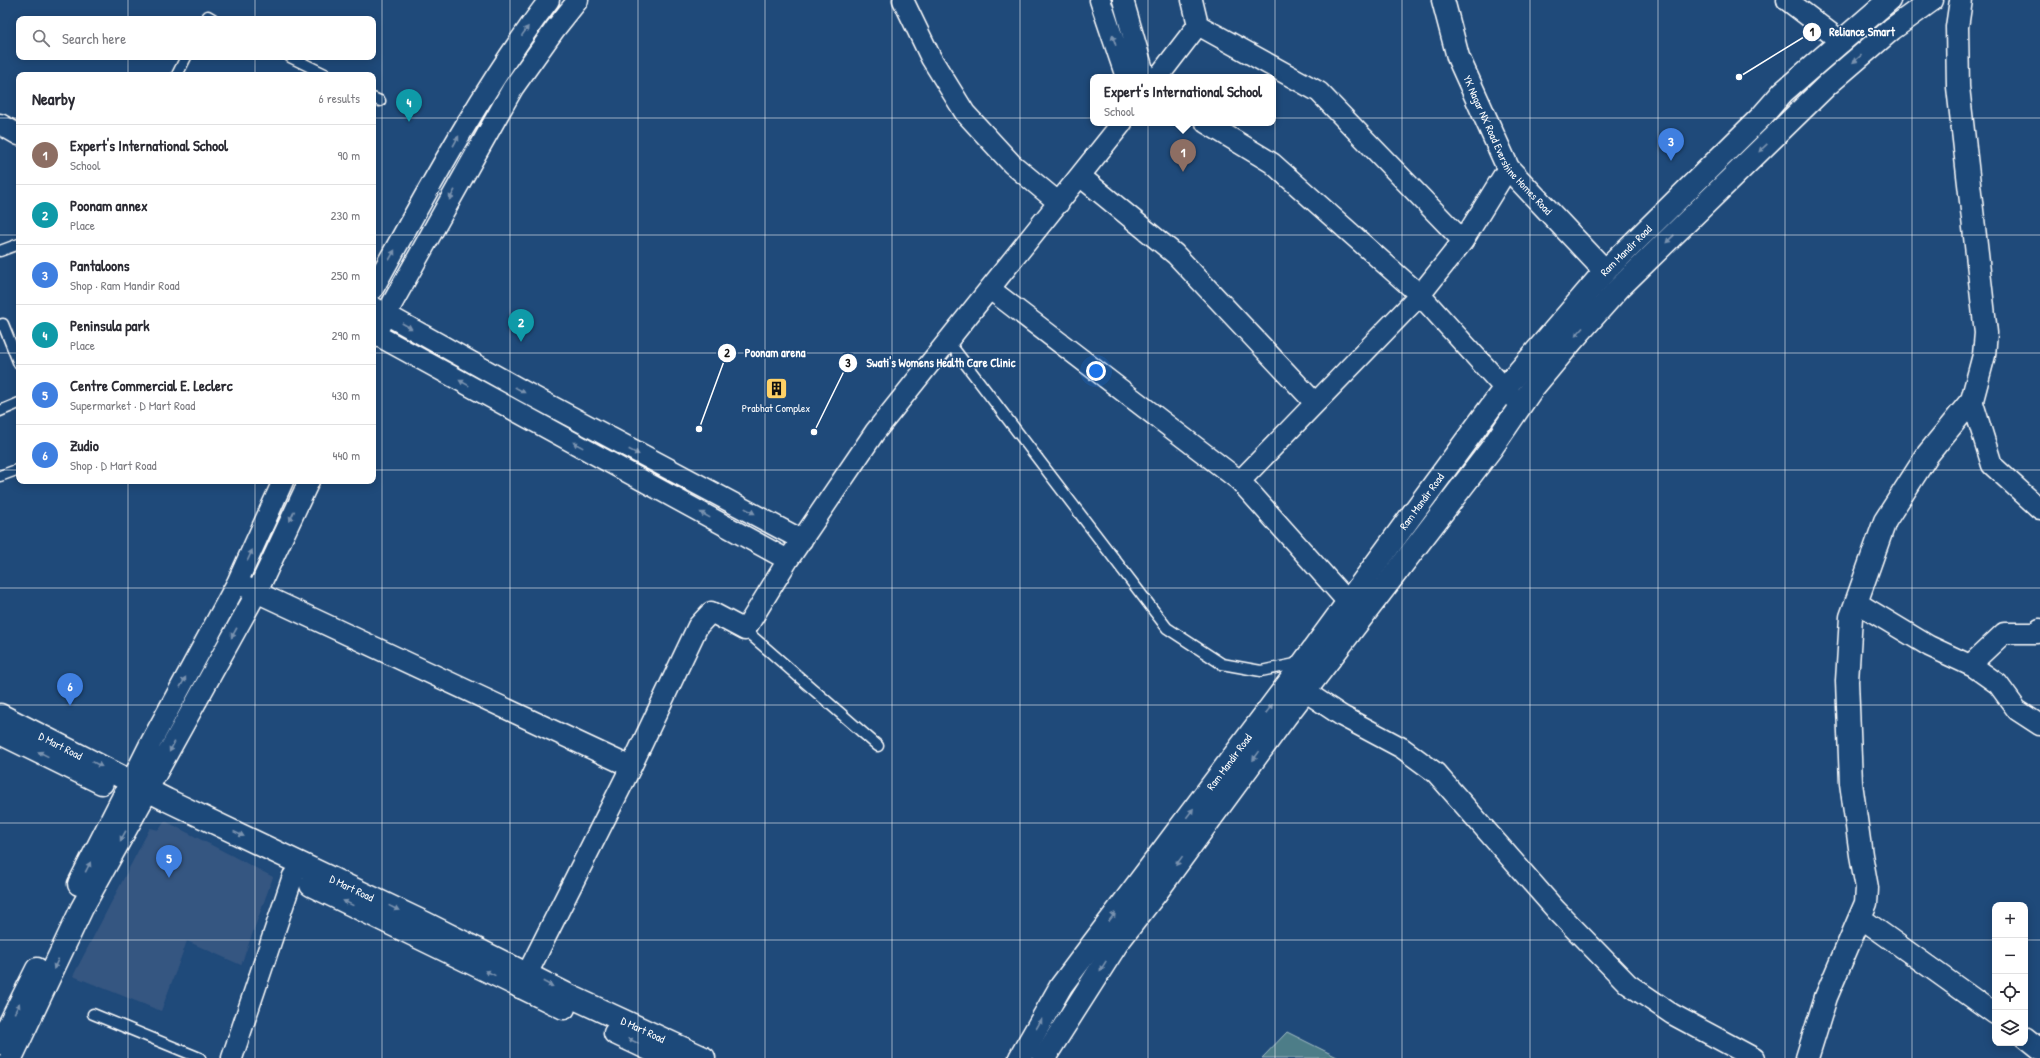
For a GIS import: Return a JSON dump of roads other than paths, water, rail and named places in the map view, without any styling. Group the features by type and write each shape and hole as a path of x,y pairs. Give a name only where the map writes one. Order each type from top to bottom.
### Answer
{"street":[{"path":"376,284 470,117 526,30 549,0"},
{"path":"903,0 930,58 966,113 1012,164 1058,203"},
{"path":"1100,0 1125,74"},
{"path":"1123,0 1144,74"},
{"path":"1192,0 1198,25 1319,92 1463,241"},
{"name":"YK Nagar NX Road Evershine Homes Road","path":"1443,0 1458,57 1508,168 1605,271"},
{"path":"1787,0 1842,42"},
{"name":"Ram Mandir Road","path":"1020,1058 1060,986 1298,686 1302,663 1504,389 1605,271 1761,117 1783,92 1889,0"},
{"path":"1044,1058 1118,942 1298,686 1365,615 1491,449 1532,389 1572,341 1619,288 1827,85 1892,29 1932,0"},
{"path":"1950,0 1957,27"},
{"path":"1807,1058 1826,998 1861,918 1866,902 1867,888 1860,855 1851,783 1847,681 1851,617 1885,521 1928,454 1972,400 1984,355 1986,333 1961,118 1957,27 1961,0"},
{"path":"376,326 379,310 513,88 569,3"},
{"path":"1160,74 1198,25"},
{"path":"0,124 16,133"},
{"path":"524,980 631,767 698,626 711,612 745,630 788,560 875,432 1120,126"},
{"path":"1211,126 1272,163 1420,295 1521,406"},
{"path":"1240,481 1420,295 1463,241 1508,168"},
{"path":"1080,176 1175,254 1314,403"},
{"path":"990,289 1240,481 1347,601 1365,615"},
{"path":"379,310 525,392 802,540"},
{"path":"376,337 788,560"},
{"path":"1972,400 1992,466 2040,509"},
{"path":"136,792 151,742 237,583 282,484"},
{"path":"0,1043 71,915 136,792 257,592 307,484"},
{"path":"237,583 631,767"},
{"path":"1856,602 1929,646 1970,665 1998,684 2017,710 2040,725"},
{"path":"1970,665 2004,633 2037,633 2040,629"},
{"path":"1298,686 1342,716 1402,748 1436,773 1556,910 1628,984 1672,1014 1753,1058"},
{"name":"D Mart Road","path":"0,714 136,792 292,876 524,980 572,997 704,1058"},
{"name":"D Mart Road","path":"0,733 136,792 173,803 268,847 524,980 668,1058"},
{"path":"232,1058 292,876"},
{"path":"11,1058 71,915"},
{"path":"1861,918 1992,1012"},
{"path":"2028,1039 2040,1049"}],"lane":[{"path":"178,72 184,60"},
{"path":"296,60 321,72"},
{"path":"0,251 16,245"},
{"path":"0,325 3,324 16,356"},
{"path":"948,341 1167,628 1222,664 1261,671 1302,663"},
{"path":"0,411 16,405"},
{"path":"0,476 16,470"},
{"path":"745,630 878,746"},
{"path":"93,1014 200,1058"}],"place":[{"name":"Reliance Smart","path":"1739,77"},
{"name":"Peninsula park","path":"409,122"},
{"name":"Pantaloons","path":"1671,161"},
{"name":"Expert's International School","path":"1183,172"},
{"name":"Poonam annex","path":"521,342"},
{"name":"Prabhat Complex","path":"776,388"},
{"name":"Poonam arena","path":"699,429"},
{"name":"Swati's Womens Health Care Clinic","path":"814,432"},
{"name":"Zudio","path":"70,706"},
{"name":"Centre Commercial E. Leclerc","path":"169,878"}]}
